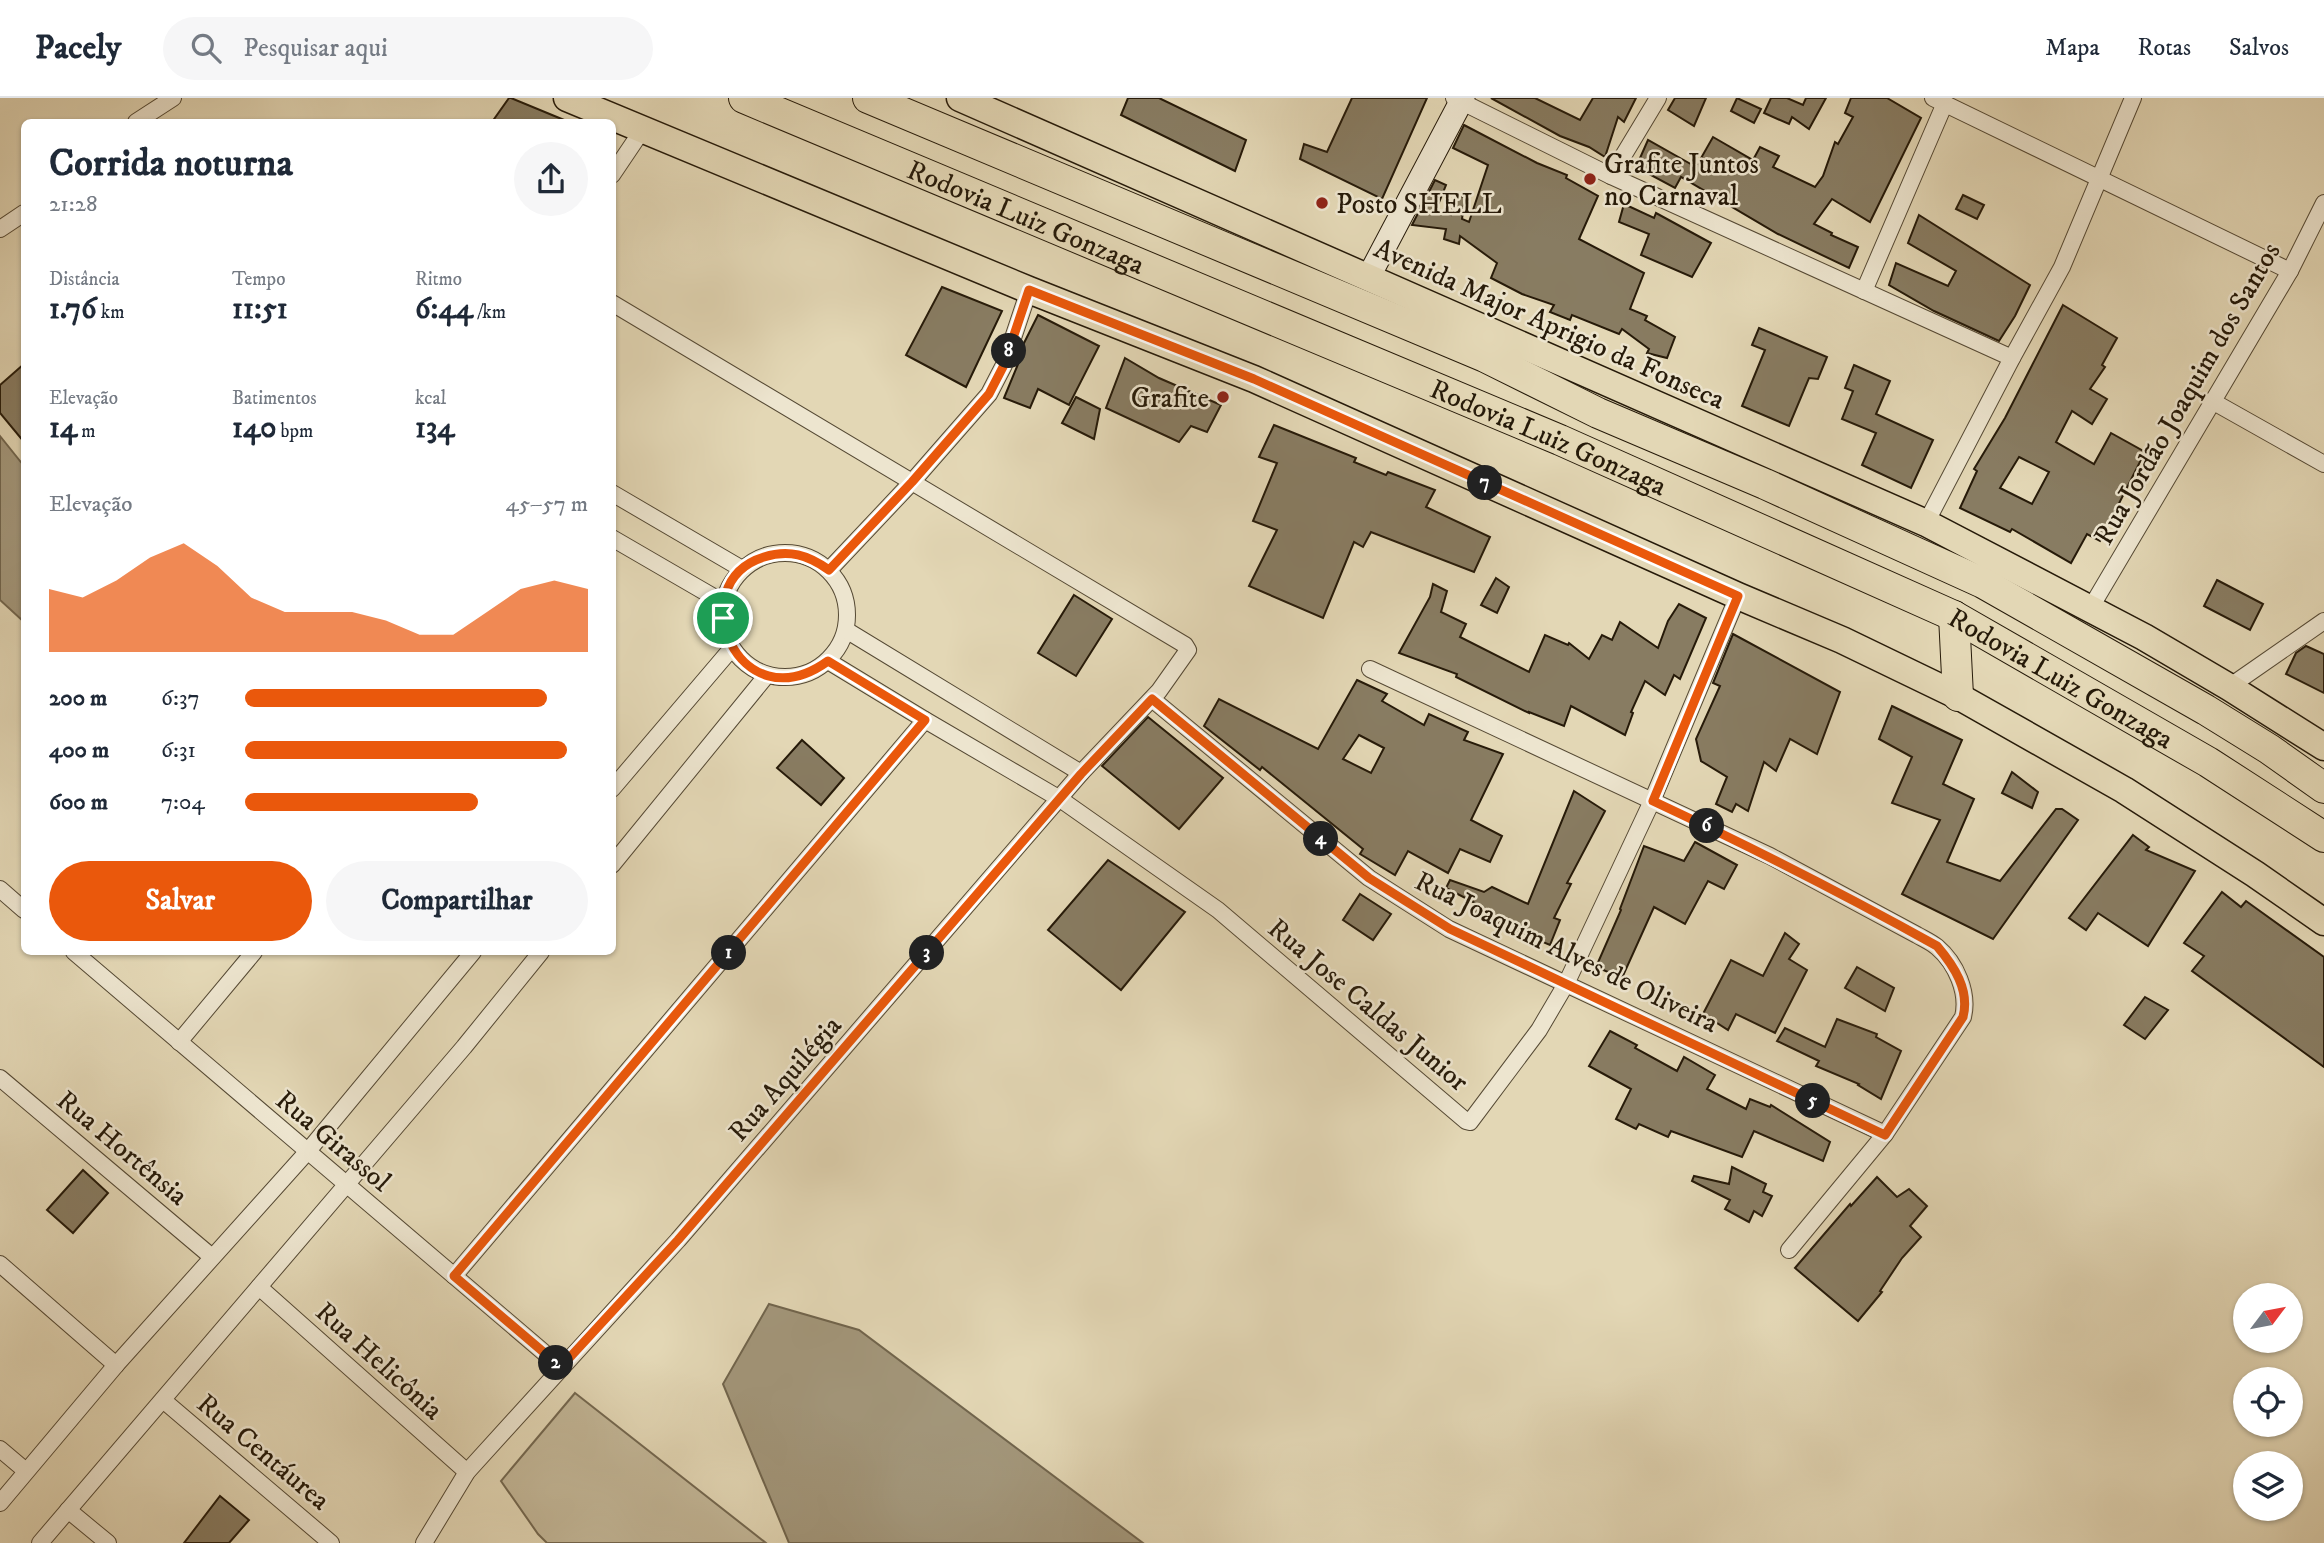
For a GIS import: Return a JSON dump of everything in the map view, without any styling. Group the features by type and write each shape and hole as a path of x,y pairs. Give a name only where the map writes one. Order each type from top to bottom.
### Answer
{"highway":[{"name":"Rodovia Luiz Gonzaga","path":"744,98 1560,440 1954,616 2208,762 2324,836"},
{"name":"Rodovia Luiz Gonzaga","path":"868,98 1485,357 1598,413 1765,484 1983,583 2206,710 2324,788"},
{"path":"1954,616 1958,696"}],"main road":[{"path":"567,98 1029,290 1254,379 1842,640 1958,696 2124,790 2324,922"},
{"name":"Avenida Major Aprigio da Fonseca","path":"960,98 1926,523 2144,637 2324,747"},
{"path":"1368,278 1460,99"}],"street":[{"path":"141,119 173,98"},
{"path":"1611,176 1658,98"},
{"path":"1926,523 2011,358 2062,267 2133,98"},
{"path":"1460,99 1611,176 2011,358"},
{"path":"1864,290 1939,101 2290,271"},
{"path":"616,169 643,129"},
{"name":"Rua Jordão Joaquim dos Santos","path":"2090,609 2290,271 2324,204"},
{"path":"0,229 21,214"},
{"path":"829,570 912,482 997,382 1029,290"},
{"path":"616,305 912,482"},
{"path":"2212,401 2324,464"},
{"name":"Rua Aquilégia","path":"424,1543 467,1472 687,1230 1081,774 1152,699 1188,650 1185,645 912,482"},
{"path":"616,495 742,569"},
{"path":"616,540 724,603"},
{"path":"776,553 795,553 813,559 829,570 841,588 848,609 846,630 839,647 828,661 800,676 767,675 753,669 732,648 726,634 724,603 730,584 742,569 758,559 776,553"},
{"name":"Rua Jose Caldas Junior","path":"1060,799 1218,910 1468,1122 1473,1119 1539,1030 1566,984 1653,801 1738,596"},
{"path":"2229,687 2324,621"},
{"path":"846,630 1081,774"},
{"path":"616,784 732,648"},
{"path":"828,661 1060,799"},
{"path":"1370,668 1769,856 1937,946 1947,958 1961,984 1965,1009 1963,1017 1885,1135 1789,1250"},
{"path":"616,860 767,675"},
{"name":"Rua Joaquim Alves de Oliveira","path":"1152,699 1369,878 1450,929 1885,1135"},
{"path":"454,1276 925,720"},
{"path":"0,889 21,907"},
{"name":"Rua Girassol","path":"78,955 561,1367"},
{"path":"179,1042 252,955"},
{"path":"0,1503 116,1365 308,1152 471,955"},
{"path":"40,1543 347,1185 539,955"},
{"name":"Rua Hortênsia","path":"0,1078 212,1257"},
{"path":"0,1264 116,1365"},
{"name":"Rua Helicônia","path":"259,1287 467,1472"},
{"name":"Rua Centáurea","path":"163,1400 331,1543"},
{"path":"0,1448 26,1471"},
{"path":"68,1510 108,1543"}],"shaded area":[{"path":"0,436 21,462 21,619 0,600"},
{"path":"769,1304 859,1330 1143,1543 789,1543 723,1384"},
{"path":"575,1393 766,1543 547,1543 501,1481"}],"building":[{"path":"511,98 562,119 494,119"},
{"path":"1128,98 1159,98 1246,140 1235,171 1121,115"},
{"path":"1352,98 1427,98 1382,199 1300,159 1304,144 1327,152"},
{"path":"1491,98 1535,98 1580,120 1593,98 1636,98 1624,122 1618,117 1605,157"},
{"path":"1675,98 1706,98 1694,126 1668,110"},
{"path":"1737,98 1761,109 1754,123 1731,111"},
{"path":"1771,98 1787,98 1803,105 1806,98 1826,98 1809,129 1792,117 1789,124 1764,113"},
{"path":"1851,98 1887,98 1921,118 1870,222 1832,199 1814,224 1858,247 1849,268 1778,234 1681,177 1675,188 1636,167 1648,140 1696,167 1713,137 1753,160 1760,147 1779,156 1773,167 1815,187 1823,176 1835,142 1838,144 1853,117 1845,113"},
{"path":"1464,125 1537,163 1567,175 1566,178 1598,196 1579,239 1644,273 1630,309 1647,316 1645,320 1675,337 1667,358 1647,353 1649,349 1622,329 1619,334 1572,315 1570,320 1550,312 1554,305 1522,294 1491,278 1497,263 1460,236 1459,244 1444,239 1446,229 1412,225 1435,180 1446,185 1436,210 1451,215 1456,195 1465,197 1462,219 1469,222 1488,165 1453,148"},
{"path":"1963,195 1984,205 1977,219 1956,209"},
{"path":"1624,204 1654,218 1656,213 1711,243 1692,277 1641,255 1649,234 1619,222"},
{"path":"1919,215 2030,285 1999,341 1934,311 1889,285 1896,263 1948,286 1956,271 1908,243"},
{"path":"942,287 1002,311 966,387 906,355"},
{"path":"2063,305 2117,338 2102,365 2105,367 2090,389 2107,399 2092,424 2072,411 2056,442 2094,464 2111,433 2145,452 2100,541 2087,534 2071,563 2012,529 2010,532 1960,508 1977,471 1974,469 2005,418","holes":["2019,457 2049,472 2032,504 2000,488"]},
{"path":"1038,315 1099,346 1069,405 1038,389 1030,408 1004,398 1021,357 1018,355"},
{"path":"1759,328 1827,357 1818,379 1809,378 1789,426 1742,406 1765,350 1752,345"},
{"path":"1125,358 1159,378 1221,405 1207,432 1191,426 1179,442 1106,408"},
{"path":"1854,365 1890,381 1876,414 1933,440 1911,488 1862,465 1876,433 1842,419 1853,391 1845,388"},
{"path":"21,367 21,438 0,413 0,385"},
{"path":"1076,397 1100,409 1094,439 1062,423"},
{"path":"1274,425 1356,458 1354,462 1386,475 1388,472 1435,490 1426,507 1490,537 1474,572 1371,532 1363,547 1354,542 1323,618 1249,586 1277,530 1253,521 1277,463 1259,457"},
{"path":"1496,578 1509,587 1497,613 1481,605"},
{"path":"2217,580 2263,604 2250,630 2204,606"},
{"path":"1433,584 1447,591 1441,612 1466,624 1460,637 1529,672 1545,635 1568,645 1569,643 1589,659 1602,635 1612,640 1620,622 1658,648 1668,621 1679,604 1706,618 1680,679 1674,675 1665,695 1645,681 1631,712 1633,713 1625,735 1571,706 1564,726 1529,713 1456,677 1457,674 1399,653 1430,597"},
{"path":"1074,595 1112,619 1076,676 1038,653"},
{"path":"1733,634 1840,692 1817,754 1790,739 1776,771 1764,762 1748,811 1736,804 1732,812 1716,804 1727,777 1701,761 1696,739 1720,686 1713,683"},
{"path":"2306,646 2324,654 2324,693 2286,674 2296,653"},
{"path":"1357,680 1387,694 1382,701 1424,725 1429,714 1468,732 1464,740 1503,754 1471,820 1502,836 1490,862 1460,849 1448,873 1408,851 1395,875 1360,854 1363,849 1262,767 1260,770 1204,726 1219,699 1318,749","holes":["1359,735 1384,748 1371,773 1343,759"]},
{"path":"1892,706 1962,740 1943,784 1974,799 1947,862 2000,881 2056,809 2062,809 2078,820 1993,939 1902,894 1940,820 1892,803 1912,757 1879,739"},
{"path":"1148,717 1223,778 1179,829 1102,766"},
{"path":"802,740 844,778 821,805 777,768"},
{"path":"2012,772 2038,792 2032,808 2002,793"},
{"path":"1574,791 1605,811 1567,883 1571,884 1554,918 1560,920 1550,945 1474,913 1477,904 1446,888 1450,880 1484,892 1492,887 1528,904"},
{"path":"2133,835 2149,847 2146,850 2195,871 2148,946 2098,913 2086,930 2069,918"},
{"path":"1695,842 1737,865 1724,889 1708,881 1685,924 1654,907 1622,978 1596,967 1621,910 1644,846 1684,861"},
{"path":"1108,860 1185,912 1121,990 1048,930"},
{"path":"2222,892 2241,907 2246,901 2324,957 2324,1067 2192,971 2204,956 2184,943"},
{"path":"1360,894 1391,914 1373,940 1343,920"},
{"path":"1785,933 1799,944 1789,959 1807,970 1775,1033 1736,1014 1728,1030 1703,1014 1731,960 1763,976"},
{"path":"1857,967 1894,988 1885,1011 1845,988"},
{"path":"2145,997 2168,1010 2145,1039 2124,1025"},
{"path":"1837,1019 1877,1034 1876,1037 1901,1051 1881,1099 1859,1084 1816,1066 1819,1061 1777,1041 1785,1028 1825,1047"},
{"path":"1610,1031 1677,1071 1684,1057 1715,1075 1707,1089 1746,1109 1750,1099 1770,1107 1771,1105 1830,1142 1823,1161 1754,1131 1742,1157 1671,1131 1668,1137 1639,1124 1636,1129 1616,1119 1631,1089 1589,1066"},
{"path":"1732,1167 1766,1184 1763,1192 1772,1196 1762,1216 1754,1211 1749,1222 1725,1209 1730,1200 1692,1181 1694,1176 1729,1184"},
{"path":"83,1170 108,1193 73,1233 47,1210"},
{"path":"1877,1177 1897,1197 1909,1189 1927,1206 1910,1226 1921,1237 1902,1258 1880,1291 1882,1292 1858,1321 1795,1268"},
{"path":"220,1496 249,1520 229,1543 184,1543"}],"place":[{"name":"Grafite Juntos no Carnaval","path":"1590,179"},
{"name":"Posto SHELL","path":"1322,203"},
{"name":"Grafite","path":"1223,397"}],"route":[{"path":"1029,290 1254,379 1738,596 1653,801 1769,856 1937,946 1956,972 1961,984 1965,1009 1963,1017 1885,1135 1536,971 1450,929 1406,903 1369,878 1152,699 1081,774 678,1240 561,1367 454,1276 925,720 828,661 800,676 767,675 753,669 732,648 723,618 730,584 742,569 758,559 776,553 795,553 813,559 829,570 912,482 997,382 1029,290"}]}
